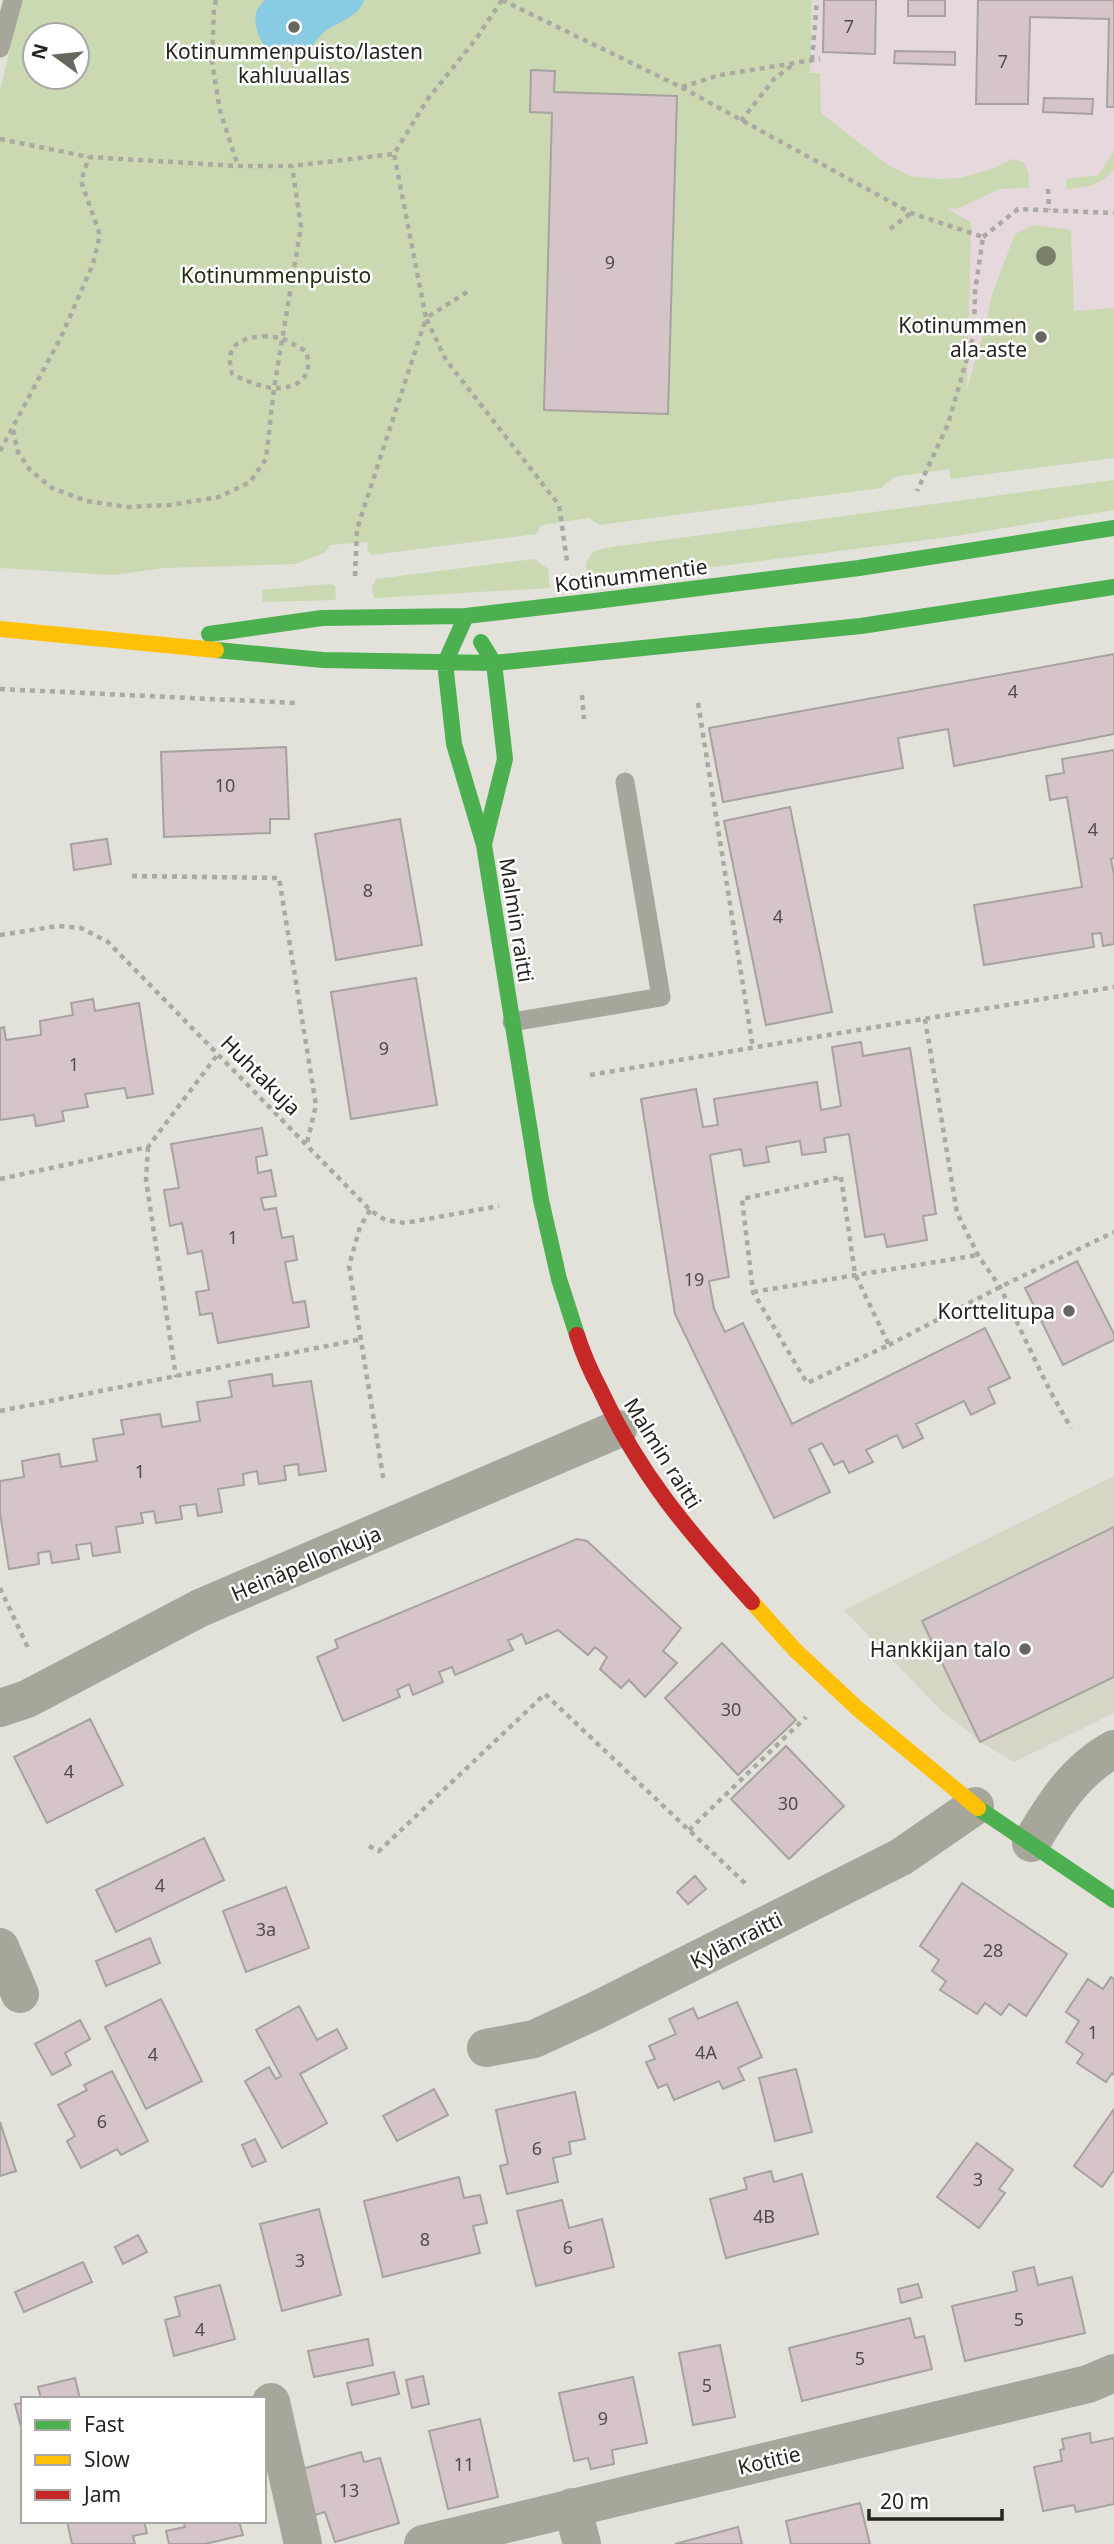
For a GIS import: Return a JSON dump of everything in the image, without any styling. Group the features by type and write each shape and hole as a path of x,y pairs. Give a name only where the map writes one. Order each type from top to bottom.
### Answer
{"main road":[{"name":"Kotinummentie","path":"152,643 322,618 466,616 859,568 1114,528"},
{"name":"Kotinummentie","path":"0,629 323,660 494,663 861,626 1114,587"},
{"name":"Malmin raitti","path":"466,616 494,663 505,759 484,845"},
{"path":"445,663 466,616"},
{"name":"Malmin raitti","path":"445,663 454,744 484,845 541,1200 559,1279 581,1349 618,1429 644,1472 684,1526 795,1650 858,1709 975,1807 1114,1900"}],"street":[{"name":"Heinäpellonkuja","path":"0,1708 27,1699 200,1608 618,1429"},
{"path":"1031,1843 1054,1806 1083,1769 1114,1749"},
{"name":"Kylänraitti","path":"486,2048 545,2035 901,1857 975,1807"},
{"path":"0,1947 20,1994"},
{"name":"Kotitie","path":"423,2544 1088,2384 1114,2372"},
{"path":"271,2402 303,2544"},
{"path":"572,2507 582,2544"}],"lane":[{"path":"0,48 13,0"},
{"path":"512,1022 661,997 625,782"}],"path":[{"path":"216,0 212,62 220,111 238,166"},
{"path":"565,542 559,505 446,359 426,318 394,154 427,100 476,39 502,0 681,87 911,214 983,237"},
{"path":"812,60 817,0"},
{"path":"681,87 720,75 820,59"},
{"path":"741,121 774,79 797,61"},
{"path":"0,139 89,157 238,166 292,166 394,154"},
{"path":"0,451 61,337 93,264 100,234 81,181 89,157"},
{"path":"13,430 19,452 30,470 52,488 88,502 127,507 183,503 219,497 250,482 266,459 274,388 301,227 292,166"},
{"path":"1048,189 1049,210"},
{"path":"917,491 948,424 974,334 975,291 983,237 1018,209 1114,213"},
{"path":"890,229 911,214"},
{"path":"354,570 357,529 426,318 467,292"},
{"path":"263,336 282,338 306,351 310,363 308,374 299,383 274,388 246,381 232,374 229,361 234,346 245,338 263,336"},
{"path":"0,690 305,704"},
{"path":"698,704 752,1048"},
{"path":"132,876 279,878 316,1105 307,1144"},
{"name":"Huhtakuja","path":"0,935 58,926 81,929 108,942 370,1210 385,1220 405,1223 507,1205"},
{"path":"590,1075 1114,987"},
{"path":"925,1019 957,1213 978,1255 1000,1287 1050,1391 1071,1428"},
{"path":"176,1377 146,1180 148,1147 218,1054"},
{"path":"0,1179 148,1147"},
{"path":"889,1345 855,1274 841,1177 742,1199 753,1292 807,1382 889,1345 1114,1232"},
{"path":"370,1210 360,1227 349,1266 384,1485"},
{"path":"753,1292 978,1255"},
{"path":"0,1411 362,1339"},
{"path":"0,1588 30,1651"},
{"path":"369,1846 379,1851 545,1694 782,1918"},
{"path":"689,1830 812,1712"}],"shaded area":[{"name":"Kotinummen ala-aste","path":"812,0 1114,0 1114,451 965,467 810,139"},
{"path":"1114,1476 1114,1713 1014,1762 982,1743 941,1710 844,1610"}],"green space":[{"name":"Kotinummenpuisto","path":"22,0 812,0 810,73 820,73 821,113 888,165 911,176 959,178 992,169 1013,159 1023,162 1028,171 1029,188 999,189 959,208 947,209 971,222 967,389 992,294 1015,234 1033,225 1071,230 1074,311 1114,308 1114,458 950,479 950,469 894,477 881,488 599,525 589,518 541,525 536,534 372,555 367,550 368,542 330,545 324,553 295,564 164,568 114,575 0,568 0,90"},
{"path":"1114,151 1114,169 1104,179 1087,186 1067,189 1066,179 1098,175"},
{"path":"1114,480 1114,510 949,537 587,583 586,563 594,551 612,547"},
{"path":"534,559 548,569 550,588 374,598 372,588 376,579"},
{"path":"330,584 335,586 336,600 263,602 262,590"}],"water":[{"name":"Kotinummenpuisto/lasten kahluuallas","path":"265,0 364,0 354,15 322,34 303,56 290,60 275,56 259,37 256,13"}],"building":[{"path":"824,0 876,0 875,54 823,52"},
{"path":"908,0 945,0 945,16 908,16"},
{"path":"978,0 1114,0 1114,107 1107,107 1109,19 1030,17 1028,104 976,104"},
{"path":"895,51 955,52 955,65 894,63"},
{"path":"531,70 555,71 554,92 677,96 668,414 544,410 552,113 530,112"},
{"path":"1044,98 1093,99 1092,114 1043,112"},
{"path":"1114,654 1114,734 954,766 948,729 898,738 903,768 723,802 709,728"},
{"path":"286,747 289,819 270,819 270,833 164,837 161,752"},
{"path":"1114,750 1114,858 1111,859 1114,875 1114,944 1103,946 1101,933 1092,934 1094,947 984,965 974,905 1082,887 1067,797 1050,800 1046,776 1064,773 1062,759"},
{"path":"790,807 832,1012 766,1025 724,821"},
{"path":"400,819 422,945 336,960 315,834"},
{"path":"107,839 111,864 74,870 71,844"},
{"path":"416,978 437,1105 351,1119 331,992"},
{"path":"93,999 95,1011 139,1003 153,1094 127,1098 125,1088 85,1094 88,1107 62,1111 64,1121 36,1126 34,1115 0,1120 0,1028 4,1027 6,1040 41,1035 40,1021 73,1015 71,1003"},
{"path":"861,1042 863,1056 910,1048 936,1214 923,1216 927,1240 887,1247 884,1234 865,1237 849,1134 824,1138 826,1152 802,1155 800,1141 766,1147 769,1162 744,1166 741,1149 710,1155 729,1277 709,1281 714,1309 725,1332 743,1323 792,1424 985,1328 1010,1378 988,1388 995,1403 971,1415 964,1401 916,1424 923,1438 903,1448 897,1435 866,1450 873,1462 849,1473 843,1461 834,1465 822,1443 809,1449 830,1492 774,1518 675,1314 641,1099 696,1089 703,1127 718,1125 714,1099 817,1082 821,1110 841,1106 832,1047"},
{"path":"262,1128 267,1155 256,1157 258,1173 271,1170 276,1196 261,1198 264,1210 276,1208 282,1238 293,1236 297,1260 285,1262 293,1303 305,1301 309,1327 218,1343 212,1313 200,1315 196,1292 209,1290 202,1251 188,1254 182,1223 170,1226 164,1190 179,1188 171,1144"},
{"name":"Korttelitupa","path":"1077,1261 1114,1334 1114,1340 1063,1365 1025,1288"},
{"path":"272,1374 273,1386 311,1381 326,1471 299,1475 298,1464 284,1466 286,1480 259,1484 257,1471 243,1474 244,1485 218,1489 222,1512 198,1516 196,1504 180,1506 182,1519 156,1523 154,1511 141,1513 143,1523 116,1527 120,1552 93,1556 91,1543 76,1545 79,1559 52,1563 50,1551 38,1553 39,1564 9,1569 0,1513 0,1481 24,1477 22,1461 59,1454 61,1467 97,1461 93,1439 124,1434 121,1420 160,1414 162,1427 200,1421 197,1402 232,1397 229,1381"},
{"name":"Hankkijan talo","path":"1114,1527 1114,1677 980,1742 922,1621"},
{"path":"577,1539 587,1541 681,1628 663,1651 677,1663 645,1697 629,1680 621,1688 600,1669 607,1657 595,1647 588,1655 558,1630 526,1644 522,1634 508,1640 513,1650 455,1675 452,1667 439,1672 443,1682 413,1695 409,1684 397,1690 400,1697 343,1721 317,1657 338,1648 335,1640"},
{"path":"722,1643 796,1720 738,1775 665,1698"},
{"path":"90,1719 123,1785 47,1823 14,1757"},
{"path":"786,1746 844,1806 789,1859 731,1799"},
{"path":"204,1838 224,1880 116,1932 96,1890"},
{"path":"695,1876 706,1889 688,1904 677,1892"},
{"path":"962,1883 1067,1954 1026,2016 1009,2004 1001,2015 985,2003 977,2014 940,1990 946,1981 932,1971 939,1960 920,1946"},
{"path":"286,1887 309,1948 246,1972 223,1911"},
{"path":"150,1938 160,1963 106,1986 96,1961"},
{"path":"1111,1977 1114,1979 1114,2075 1112,2073 1106,2082 1077,2063 1083,2054 1066,2042 1079,2021 1066,2012 1088,1979 1103,1989"},
{"path":"161,1999 202,2081 146,2109 105,2027"},
{"path":"737,2002 762,2057 738,2068 744,2080 723,2089 719,2081 674,2100 667,2084 658,2088 646,2062 655,2059 649,2046 676,2034 669,2019 693,2008 698,2019"},
{"path":"299,2006 317,2040 337,2029 347,2048 300,2074 327,2123 282,2148 245,2081 269,2067 276,2079 281,2076 256,2030"},
{"path":"80,2020 90,2039 65,2053 71,2065 52,2075 35,2044"},
{"path":"796,2069 812,2132 775,2141 759,2078"},
{"path":"112,2071 148,2141 121,2155 117,2149 81,2168 67,2141 75,2136 58,2105 87,2090 84,2085"},
{"path":"434,2089 448,2115 397,2141 383,2116"},
{"path":"575,2092 585,2139 569,2142 571,2154 553,2158 558,2182 507,2194 500,2166 508,2164 496,2110"},
{"path":"1114,2109 1114,2170 1102,2187 1074,2166"},
{"path":"0,2122 16,2171 0,2176"},
{"path":"255,2139 266,2161 252,2167 242,2145"},
{"path":"977,2143 1013,2170 999,2189 1005,2193 979,2228 937,2197"},
{"path":"771,2171 774,2182 802,2174 818,2234 726,2258 710,2199 747,2189 744,2178"},
{"path":"459,2177 464,2198 480,2195 487,2223 473,2226 480,2253 383,2277 364,2201"},
{"path":"562,2200 569,2228 602,2219 614,2267 536,2286 517,2211"},
{"path":"319,2209 341,2295 282,2311 260,2224"},
{"path":"138,2235 147,2252 123,2264 115,2247"},
{"path":"83,2262 92,2282 24,2312 15,2292"},
{"path":"1034,2267 1038,2285 1072,2277 1085,2333 965,2361 952,2306 1017,2291 1013,2272"},
{"path":"918,2284 922,2297 901,2303 898,2289"},
{"path":"220,2285 235,2339 174,2356 165,2320 180,2316 175,2297"},
{"path":"910,2318 915,2338 924,2336 932,2369 802,2401 789,2348"},
{"path":"368,2339 373,2365 314,2377 308,2351"},
{"path":"720,2345 735,2417 693,2425 679,2353"},
{"path":"394,2372 399,2394 352,2405 347,2383"},
{"path":"423,2376 429,2404 412,2408 406,2380"},
{"path":"633,2377 647,2443 612,2450 614,2464 591,2469 588,2458 574,2461 559,2393"},
{"path":"75,2378 80,2397 41,2397 38,2387"},
{"path":"21,2403 21,2427 15,2404"},
{"path":"480,2419 498,2497 448,2509 429,2431"},
{"path":"1090,2433 1091,2443 1114,2438 1114,2504 1076,2512 1074,2505 1043,2511 1034,2467 1062,2461 1062,2439"},
{"path":"361,2452 364,2462 380,2458 399,2523 335,2542 325,2512 315,2515 302,2469"},
{"path":"860,2503 870,2544 791,2544 786,2521"},
{"path":"67,2523 144,2523 147,2533 133,2536 135,2544 72,2544"},
{"path":"184,2523 240,2523 243,2535 205,2544 169,2544 166,2531 185,2527"},
{"path":"738,2527 742,2544 675,2544"}],"traffic: fast":[{"path":"209,634 322,618 466,616 595,601 859,568 1114,528"},
{"path":"216,650 323,660 494,663 861,626 1114,587"},
{"path":"466,616 445,663 454,744 484,845 541,1200 559,1279 577,1335"},
{"path":"481,642 494,663 505,759 484,844"},
{"path":"978,1808 1114,1900"}],"traffic: slow":[{"path":"0,629 216,650"},
{"path":"752,1602 795,1650 858,1709 978,1808"}],"traffic: jam":[{"path":"577,1335 615,1420 649,1476 687,1527 752,1602"}],"place":[{"name":"Kotinummenpuisto/lasten kahluuallas","path":"294,27"},
{"name":"Kotinummen ala-aste","path":"1041,337"},
{"name":"Korttelitupa","path":"1069,1311"},
{"name":"Hankkijan talo","path":"1025,1649"}]}
